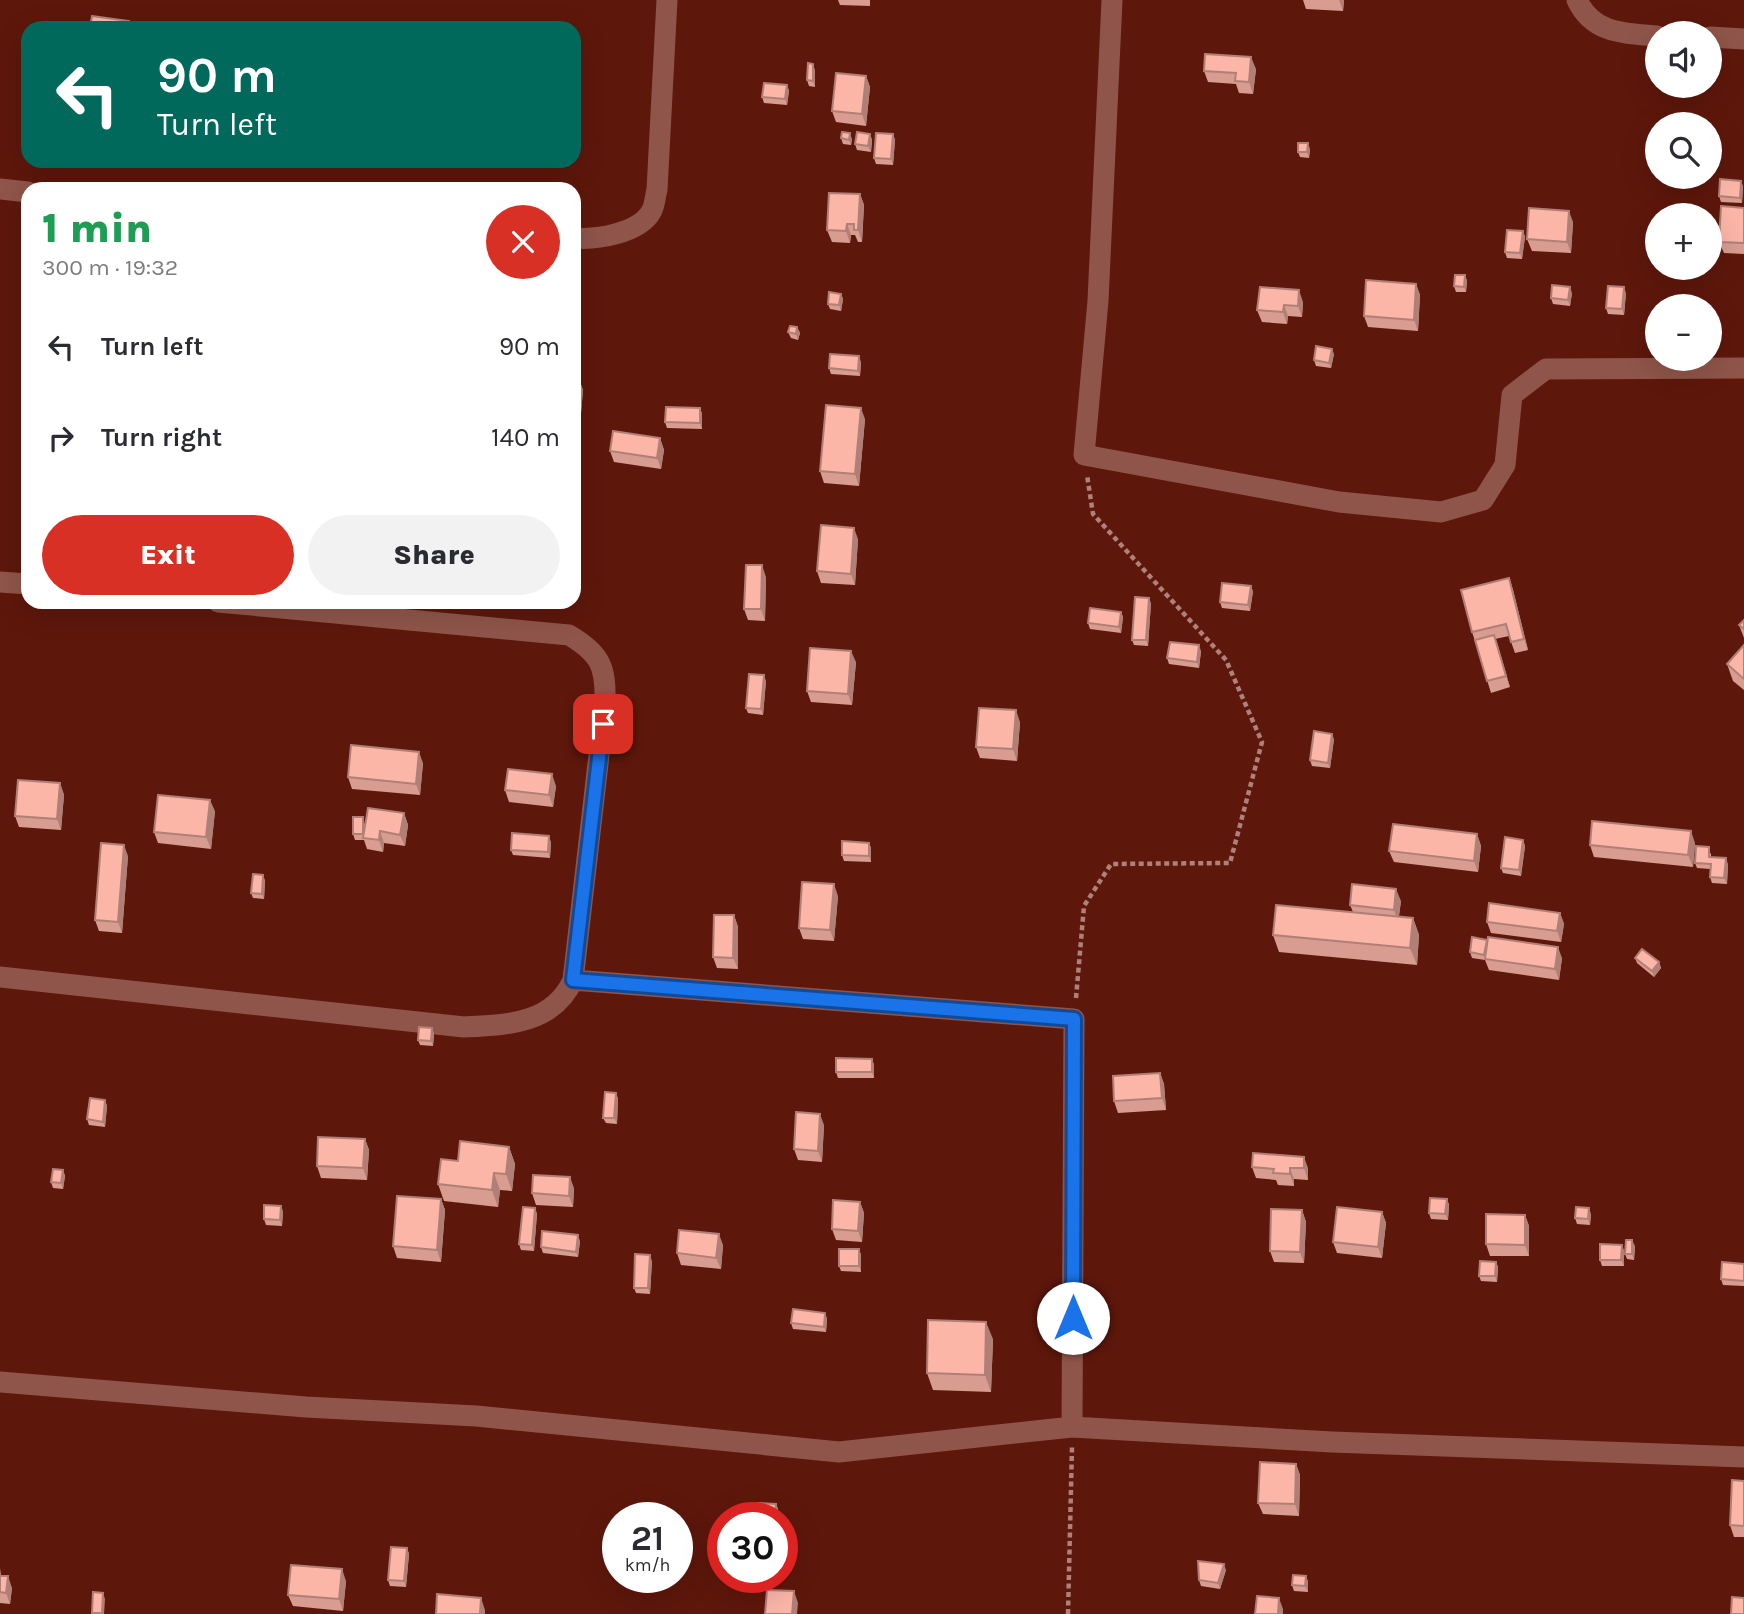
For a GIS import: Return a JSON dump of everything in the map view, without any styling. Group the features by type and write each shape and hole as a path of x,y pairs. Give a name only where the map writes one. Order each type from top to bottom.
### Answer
{"street":[{"path":"581,237 621,231 639,224 652,211 657,190 667,0"},
{"path":"1112,0 1098,301 1084,455 1339,502 1441,512 1483,500 1506,464 1512,395 1546,369 1744,368"},
{"path":"1577,0 1584,15 1600,28 1645,34"},
{"path":"1722,37 1744,38"},
{"path":"0,189 21,191"},
{"path":"0,582 21,584"},
{"path":"0,977 464,1027 507,1026 549,1012 565,996 573,980 605,703 602,664 589,647 569,635 292,609"},
{"path":"573,980 1074,1019 1072,1427"},
{"path":"0,1382 306,1407 475,1416 839,1452 1072,1427 1332,1442 1744,1457"}],"path":[{"path":"1074,1019 1084,906 1111,864 1230,863 1262,742 1226,660 1093,514 1084,455"},
{"path":"1069,1614 1072,1427"}],"building":[{"path":"92,16 129,21 91,21"},
{"path":"1205,54 1251,57 1249,82 1235,81 1236,73 1204,71"},
{"path":"808,63 813,64 813,81 807,80"},
{"path":"836,73 866,76 862,114 832,111"},
{"path":"764,83 787,85 785,99 762,97"},
{"path":"842,132 850,133 849,140 841,138"},
{"path":"857,132 870,134 868,146 855,144"},
{"path":"876,133 893,134 891,159 874,158"},
{"path":"1298,143 1308,143 1307,152 1298,152"},
{"path":"1722,179 1741,181 1740,198 1719,196"},
{"path":"829,193 860,194 858,230 854,230 854,224 847,224 846,231 827,230"},
{"path":"1722,206 1744,208 1744,243 1722,242"},
{"path":"1529,208 1569,211 1567,242 1527,239"},
{"path":"1507,230 1523,231 1520,253 1505,252"},
{"path":"1455,275 1465,275 1464,287 1454,286"},
{"path":"1366,280 1416,284 1414,320 1364,316"},
{"path":"1552,285 1570,287 1568,300 1551,298"},
{"path":"1608,286 1624,287 1622,309 1606,308"},
{"path":"1260,287 1299,290 1298,306 1284,305 1283,312 1257,310"},
{"path":"829,292 841,294 839,305 828,304"},
{"path":"790,326 797,327 796,334 788,332"},
{"path":"1316,346 1332,349 1329,363 1314,360"},
{"path":"830,354 859,356 858,371 829,368"},
{"path":"826,405 861,408 855,474 820,471"},
{"path":"666,407 700,408 700,423 665,422"},
{"path":"613,431 660,438 657,458 610,451"},
{"path":"821,525 854,528 851,574 817,571"},
{"path":"746,565 762,565 761,609 744,609"},
{"path":"1509,578 1524,639 1511,642 1506,624 1472,632 1461,590"},
{"path":"1222,583 1251,586 1248,605 1220,602"},
{"path":"1135,597 1149,598 1146,640 1132,640"},
{"path":"1090,608 1121,612 1119,627 1088,623"},
{"path":"1494,635 1506,676 1487,681 1475,640"},
{"path":"1170,642 1199,645 1197,662 1167,658"},
{"path":"1744,645 1744,679 1727,664"},
{"path":"810,648 851,651 848,694 807,691"},
{"path":"749,674 764,675 761,709 746,708"},
{"path":"979,708 1016,710 1013,749 976,747"},
{"path":"1314,731 1332,734 1328,763 1310,760"},
{"path":"351,745 419,752 416,784 348,777"},
{"path":"508,769 552,774 549,795 505,790"},
{"path":"18,780 60,783 57,819 15,816"},
{"path":"158,795 210,800 206,837 154,832"},
{"path":"368,808 404,813 400,835 380,831 379,840 363,838"},
{"path":"353,817 363,817 363,834 353,834"},
{"path":"1592,821 1691,831 1688,855 1590,845"},
{"path":"1393,824 1477,834 1474,861 1389,851"},
{"path":"512,833 549,836 548,852 511,850"},
{"path":"1505,837 1523,840 1519,870 1501,868"},
{"path":"842,841 869,843 869,856 842,855"},
{"path":"101,843 124,845 118,922 95,920"},
{"path":"1696,846 1709,847 1709,857 1726,858 1724,878 1710,877 1711,864 1695,863"},
{"path":"253,874 263,875 262,894 251,893"},
{"path":"802,882 834,884 830,930 799,928"},
{"path":"1352,884 1396,889 1394,910 1350,905"},
{"path":"1489,903 1560,913 1557,931 1487,922"},
{"path":"1276,905 1413,918 1410,948 1273,935"},
{"path":"714,915 734,915 733,958 713,957"},
{"path":"1472,937 1487,940 1484,955 1470,952"},
{"path":"1488,937 1558,947 1555,969 1485,959"},
{"path":"1642,949 1659,962 1652,971 1635,958"},
{"path":"419,1027 432,1028 431,1041 418,1040"},
{"path":"836,1058 872,1059 872,1072 836,1072"},
{"path":"1160,1073 1162,1098 1114,1101 1113,1076"},
{"path":"605,1092 616,1093 614,1118 603,1118"},
{"path":"90,1098 105,1100 103,1122 87,1119"},
{"path":"796,1112 820,1114 818,1151 794,1149"},
{"path":"318,1137 365,1139 363,1168 317,1166"},
{"path":"460,1141 509,1147 506,1174 494,1173 492,1190 438,1184 441,1159 458,1161"},
{"path":"1253,1153 1304,1157 1304,1168 1290,1168 1290,1174 1252,1167"},
{"path":"53,1169 63,1170 61,1183 51,1182"},
{"path":"533,1175 570,1177 569,1196 532,1193"},
{"path":"397,1196 441,1199 437,1250 393,1246"},
{"path":"1430,1198 1447,1199 1445,1214 1429,1213"},
{"path":"833,1200 860,1202 858,1231 832,1229"},
{"path":"264,1205 281,1206 280,1220 264,1219"},
{"path":"523,1207 535,1208 532,1245 519,1244"},
{"path":"1337,1207 1382,1212 1378,1247 1333,1242"},
{"path":"1576,1207 1589,1208 1588,1219 1575,1218"},
{"path":"1271,1209 1302,1210 1300,1252 1270,1251"},
{"path":"1486,1214 1525,1215 1525,1245 1486,1244"},
{"path":"679,1230 719,1234 716,1258 677,1253"},
{"path":"542,1231 578,1235 576,1252 541,1247"},
{"path":"1626,1240 1632,1240 1632,1254 1625,1254"},
{"path":"1600,1244 1622,1245 1621,1260 1600,1260"},
{"path":"839,1249 859,1249 859,1266 839,1266"},
{"path":"635,1254 650,1255 648,1288 634,1288"},
{"path":"1480,1261 1496,1262 1495,1276 1479,1276"},
{"path":"1722,1262 1744,1264 1744,1281 1721,1279"},
{"path":"793,1309 825,1313 824,1327 791,1323"},
{"path":"928,1320 986,1322 985,1375 927,1373"},
{"path":"1260,1462 1296,1464 1295,1504 1258,1503"},
{"path":"1732,1480 1744,1481 1744,1526 1730,1525"},
{"path":"391,1547 407,1548 404,1581 388,1580"},
{"path":"1198,1561 1224,1564 1218,1583 1199,1580"},
{"path":"291,1565 342,1569 339,1599 288,1595"},
{"path":"1293,1575 1306,1576 1305,1586 1292,1585"},
{"path":"0,1576 8,1576 6,1593 0,1592"},
{"path":"93,1592 103,1593 102,1613 92,1613"},
{"path":"767,1593 794,1593 792,1614 765,1614"},
{"path":"437,1594 481,1598 480,1614 436,1614"},
{"path":"1257,1596 1279,1598 1278,1614 1255,1614"},
{"path":"1732,1597 1744,1598 1744,1614 1731,1614"}],"route":[{"path":"603,724 573,980 1074,1019 1073,1318"}]}
